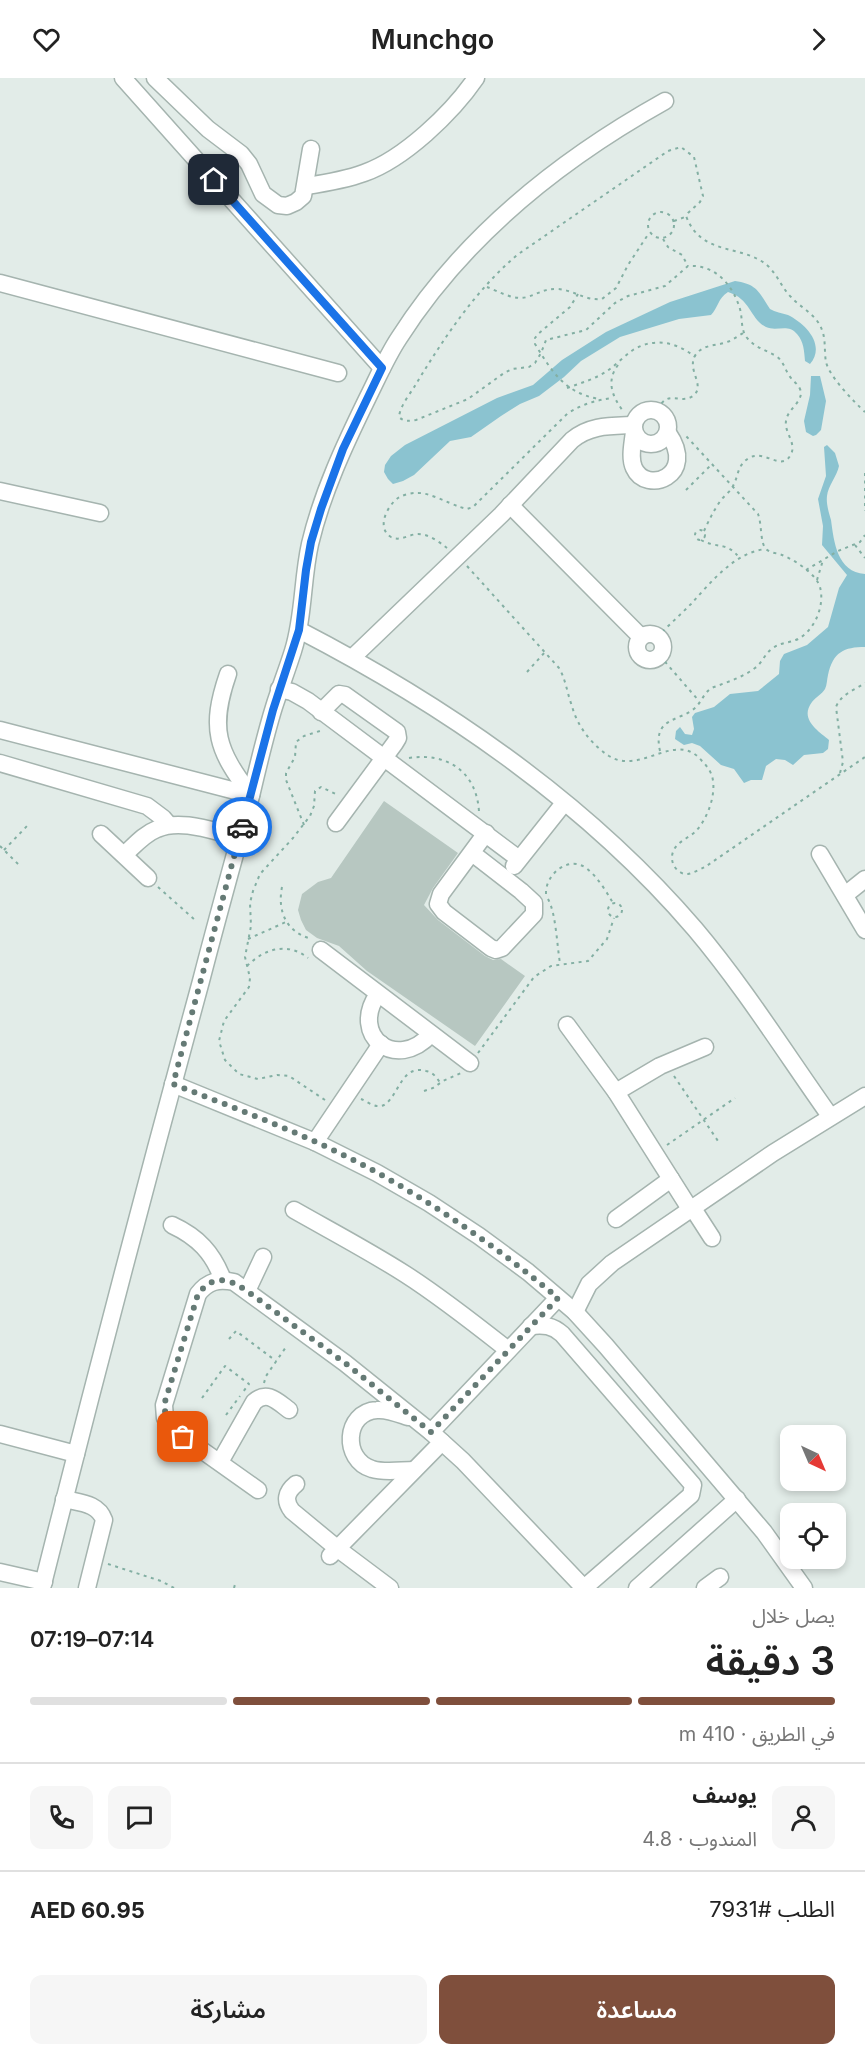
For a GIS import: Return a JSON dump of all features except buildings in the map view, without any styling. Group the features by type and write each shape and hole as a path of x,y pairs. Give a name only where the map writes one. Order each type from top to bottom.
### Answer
{"street":[{"path":"123,78 382,368"},
{"path":"155,78 208,129 241,154 249,164 263,194 278,205 287,206 303,196 311,149"},
{"path":"306,186 337,182 367,172 394,157 440,120 459,101 476,78"},
{"path":"0,1572 43,1585 239,837 279,689 299,630 307,561 321,509 343,449 400,336 430,295 464,256 499,219 578,154 665,101"},
{"path":"0,283 338,373"},
{"path":"651,409 658,411 667,419 668,429 676,445 677,463 666,477 648,480 639,476 634,468 632,458 634,426 644,411 651,409"},
{"path":"634,426 637,438 650,444 664,439 668,429"},
{"path":"353,657 582,432 593,428 634,426"},
{"path":"0,491 100,513"},
{"path":"510,505 649,637 662,644 660,656 648,660 640,657 637,645 649,637"},
{"path":"299,630 353,657 445,713 488,743 615,846 657,886 695,929 731,975 830,1116"},
{"path":"228,674 217,714 220,740 232,770 251,795"},
{"path":"279,689 301,696 519,859"},
{"path":"321,712 333,698 339,694 345,695 398,732 389,762 348,806 336,823"},
{"path":"0,730 251,795"},
{"path":"0,762 147,806 169,825"},
{"path":"504,878 564,803"},
{"path":"124,855 147,834 169,825 182,825 239,837"},
{"path":"472,853 531,899 535,909 531,918 506,945 496,950 444,912 438,904 441,894 472,853 483,831"},
{"path":"101,834 148,878"},
{"path":"820,854 865,930"},
{"path":"845,895 865,879"},
{"path":"316,955 378,994 470,1063"},
{"path":"378,994 372,1002 368,1020 370,1029 381,1044 398,1051 407,1051 423,1043 431,1034"},
{"path":"567,1025 616,1092 654,1154 712,1238"},
{"path":"315,1142 381,1044"},
{"path":"616,1092 666,1064 705,1047"},
{"path":"173,1084 315,1142 377,1173 480,1236 558,1298 575,1312 638,1382 775,1546 804,1588"},
{"path":"575,1312 589,1284 600,1273 691,1208 830,1116 865,1096"},
{"path":"616,1219 671,1179"},
{"path":"294,1210 350,1240 405,1274 508,1350"},
{"path":"172,1225 199,1240 214,1258 224,1280"},
{"path":"247,1291 263,1257"},
{"path":"258,1490 172,1429 165,1418 164,1405 198,1294 214,1281 234,1282 345,1363 415,1419 436,1437 584,1588 691,1495 693,1485 562,1334 548,1326 531,1326"},
{"path":"334,1553 414,1470 436,1437 508,1350 558,1298"},
{"path":"220,1462 254,1402 259,1398 271,1397 289,1410"},
{"path":"414,1470 375,1470 365,1466 357,1460 351,1450 350,1440 357,1420 365,1413 375,1410 415,1419"},
{"path":"0,1434 76,1454"},
{"path":"296,1484 290,1489 287,1497 287,1505 292,1511 334,1553 390,1588"},
{"path":"64,1499 95,1507 101,1512 104,1520 87,1588"},
{"path":"637,1588 736,1499"},
{"path":"705,1588 720,1577"}],"path":[{"path":"674,221 686,216 703,196 694,157 681,147 668,151 517,255 500,270 471,303 430,362 402,408 399,417 402,420 416,420 468,399 504,373 512,369 529,367 535,363 546,340 586,330 615,303 628,296 665,286 688,266 707,267 724,280 734,295 740,309 743,333 761,350 779,358 801,394 786,421 786,429 793,449 791,454 783,462 760,455 747,459 738,470 733,486 716,507 704,531 705,536 701,540"},
{"path":"663,212 670,215 674,221 674,229 670,236 663,239 655,238 649,233 647,225 649,218 655,213 663,212"},
{"path":"686,216 706,242 757,258 774,273 791,297 816,319 822,329 828,368 865,412"},
{"path":"486,286 519,298 547,289 559,289 594,300 602,299 616,288 649,233"},
{"path":"663,239 668,247 682,255 688,266"},
{"path":"578,294 570,307 535,338 535,344 566,386 577,394 599,399"},
{"path":"658,411 660,404 671,397 691,398 696,393 698,387 692,366 695,357 703,348 728,342 743,333"},
{"path":"566,386 593,379 642,346 661,342 679,346 695,357"},
{"path":"620,361 611,378 613,398 634,426"},
{"path":"613,398 583,404 568,413 474,507 467,509 420,493 406,494 391,505 383,523 385,531 391,537 399,539 418,534 427,535 458,556 564,676 572,707 582,729 600,750 612,758 626,762 641,761 660,752 689,751 699,757 711,773 714,784 706,816 696,831 675,847 672,853 674,867 678,871 687,874 705,867 865,757"},
{"path":"668,429 685,435 758,514 762,523 762,541 766,549"},
{"path":"686,490 712,464"},
{"path":"865,473 865,511"},
{"path":"704,531 699,530 695,534 696,539 731,549 740,560"},
{"path":"805,570 838,551 855,545 865,535"},
{"path":"855,545 865,558"},
{"path":"649,637 691,604 705,587 750,553 766,549 784,556 817,581 821,596 820,607 815,621 807,632 798,639 774,646 756,667 732,681 710,689 695,708 672,719 665,725 659,738 660,752"},
{"path":"817,581 824,560"},
{"path":"527,672 545,652"},
{"path":"660,656 699,701"},
{"path":"840,773 843,762 836,706 838,700 844,695 865,683"},
{"path":"304,825 286,780 286,773 295,756 295,747 299,739 317,734 335,722"},
{"path":"389,762 423,756 439,758 454,764 466,775 474,788 483,831"},
{"path":"338,1108 289,1076 277,1075 258,1080 239,1074 225,1060 219,1041 220,1031 229,1013 249,987 250,978 245,957 251,926 250,903 260,874 304,825 314,806 314,795 318,788 332,791 348,806"},
{"path":"4,850 27,826"},
{"path":"0,846 21,867"},
{"path":"560,963 555,914 545,891 551,877 569,864 584,866 597,879 613,903"},
{"path":"148,878 194,919"},
{"path":"247,966 263,952 283,948 316,955 316,940 304,937 286,922 281,911 282,887"},
{"path":"613,903 608,909 609,915 614,918"},
{"path":"613,903 619,903 622,911 620,916 614,918"},
{"path":"424,1090 433,1088 459,1074 470,1063 528,984 542,971 560,963 583,963 593,957 607,939 614,918"},
{"path":"248,939 286,922"},
{"path":"666,1064 718,1141"},
{"path":"349,1092 380,1106 386,1103 402,1079 416,1070 425,1070 433,1074 440,1083"},
{"path":"654,1154 735,1098"},
{"path":"229,1339 236,1331 276,1361"},
{"path":"265,1396 266,1376 286,1347"},
{"path":"202,1398 225,1366 249,1384 226,1415"},
{"path":"94,1560 161,1581 174,1588"},
{"path":"234,1588 236,1581"}],"water":[{"path":"735,281 753,287 760,293 770,309 788,315 807,329 815,343 816,350 810,364 805,361 802,343 794,331 786,328 766,327 741,299 728,292 722,297 711,315 679,319 620,337 581,361 539,396 520,404 471,437 450,441 414,475 403,481 393,484 384,472 385,465 391,456 405,445 497,398 533,385 562,360 606,332 670,302"},
{"path":"811,376 820,376 826,401 821,430 813,436 806,432 804,421 810,395"},
{"path":"827,445 835,453 839,466 829,488 827,499 836,546 848,568 865,574 865,647 851,648 836,656 830,667 825,689 809,708 808,714 812,724 829,740 828,749 823,753 804,755 793,765 785,760 776,759 766,766 762,780 751,780 744,783 734,769 721,765 700,746 692,743 684,745 675,739 676,731 680,727 685,734 692,735 694,729 692,717 695,713 714,707 730,694 758,691 779,674 780,661 784,654 807,645 828,627 839,588 847,575 822,545 823,526 818,499 826,476 824,447"}],"way so far":[{"path":"183,1437 172,1429 165,1418 164,1405 198,1294 214,1281 234,1282 247,1291 345,1363 431,1432 558,1298 480,1236 377,1173 315,1142 173,1084 242,827"}],"route":[{"path":"214,180 382,368 343,449 321,509 311,542 299,630 279,689 242,827"}]}
